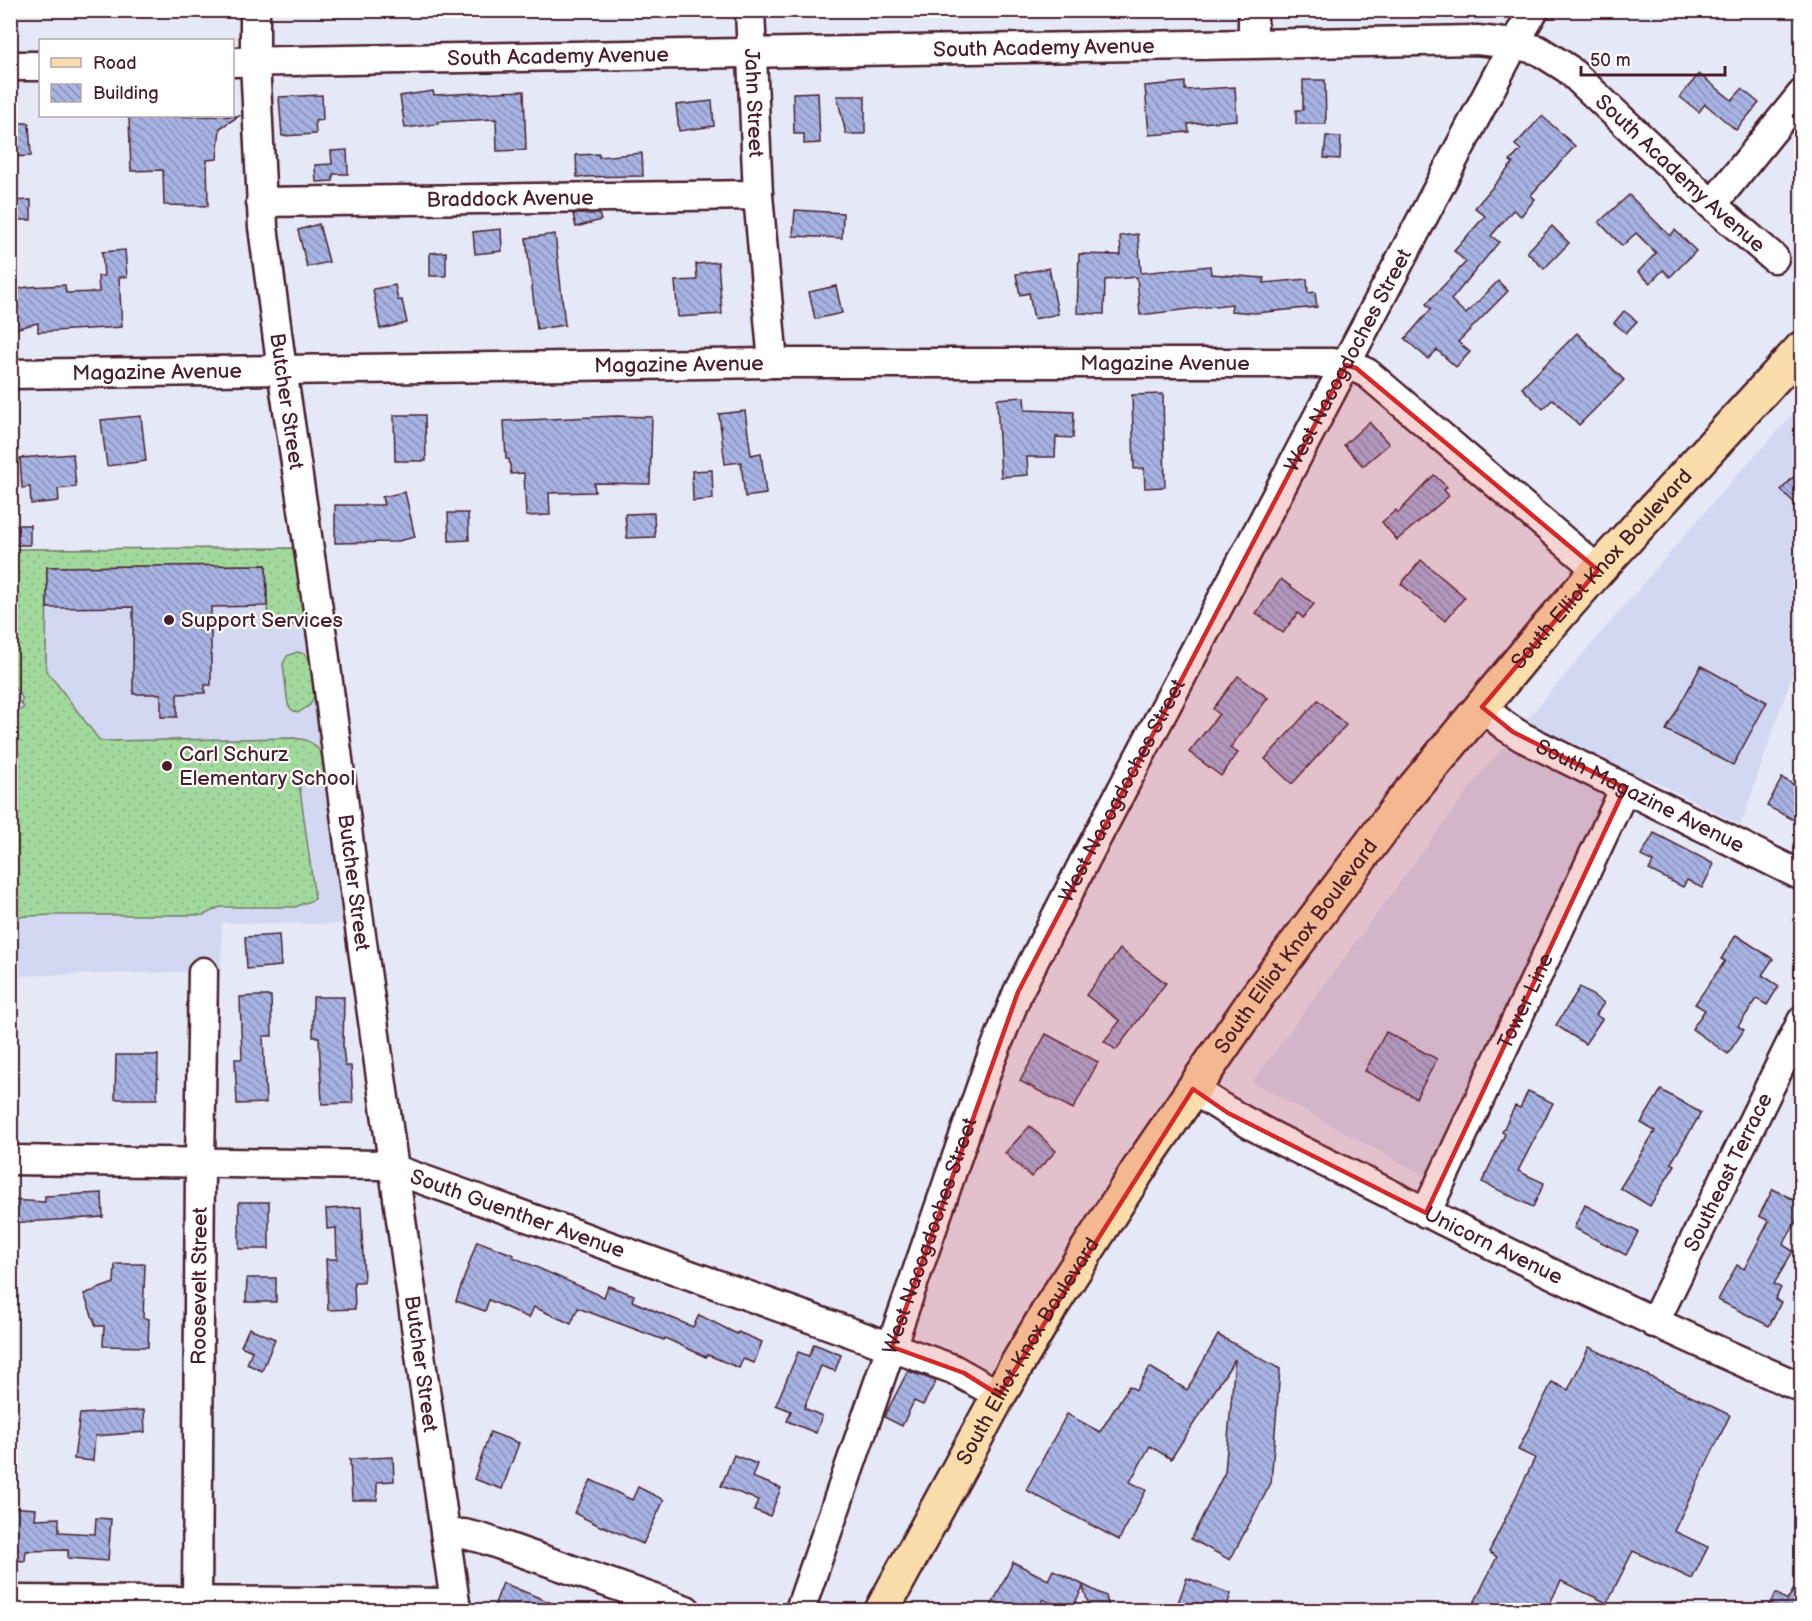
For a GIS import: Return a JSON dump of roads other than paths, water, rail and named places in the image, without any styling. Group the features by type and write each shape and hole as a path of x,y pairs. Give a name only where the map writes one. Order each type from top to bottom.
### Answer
{"main road":[{"name":"South Elliot Knox Boulevard","path":"882,1611 999,1395 1093,1238 1193,1089 1331,896 1400,805 1598,570 1802,348"}],"street":[{"name":"Butcher Street","path":"255,10 244,62 282,370 322,636 456,1607"},
{"name":"Jahn Street","path":"750,10 758,195 773,363"},
{"path":"1252,10 1253,44"},
{"name":"West Nacogdoches Street","path":"800,1611 988,1067 1018,992 1070,889 1534,10"},
{"name":"South Academy Avenue","path":"244,62 1477,40 1515,44 1538,50 1568,69 1712,206 1774,258"},
{"path":"10,66 39,66"},
{"path":"1712,206 1802,94"},
{"name":"Braddock Avenue","path":"261,202 758,195"},
{"name":"Magazine Avenue","path":"10,374 773,363 1332,363 1346,365"},
{"path":"1346,365 1367,373 1598,570"},
{"name":"South Magazine Avenue","path":"1482,707 1513,732 1802,876"},
{"name":"Tower Line","path":"1426,1212 1625,788"},
{"name":"Roosevelt Street","path":"197,1601 203,972"},
{"name":"Southeast Terrace","path":"1654,1323 1802,1021"},
{"name":"Unicorn Avenue","path":"1193,1089 1228,1113 1426,1212 1654,1323 1802,1388"},
{"name":"South Guenther Avenue","path":"10,1160 200,1164 370,1164 394,1169 964,1373 999,1395"},
{"path":"447,1535 464,1534 481,1538 686,1611"},
{"path":"10,1600 197,1601 456,1607"}],"place":[{"name":"Support Services","path":"169,620"},
{"name":"Carl Schurz Elementary School","path":"167,766"}]}
